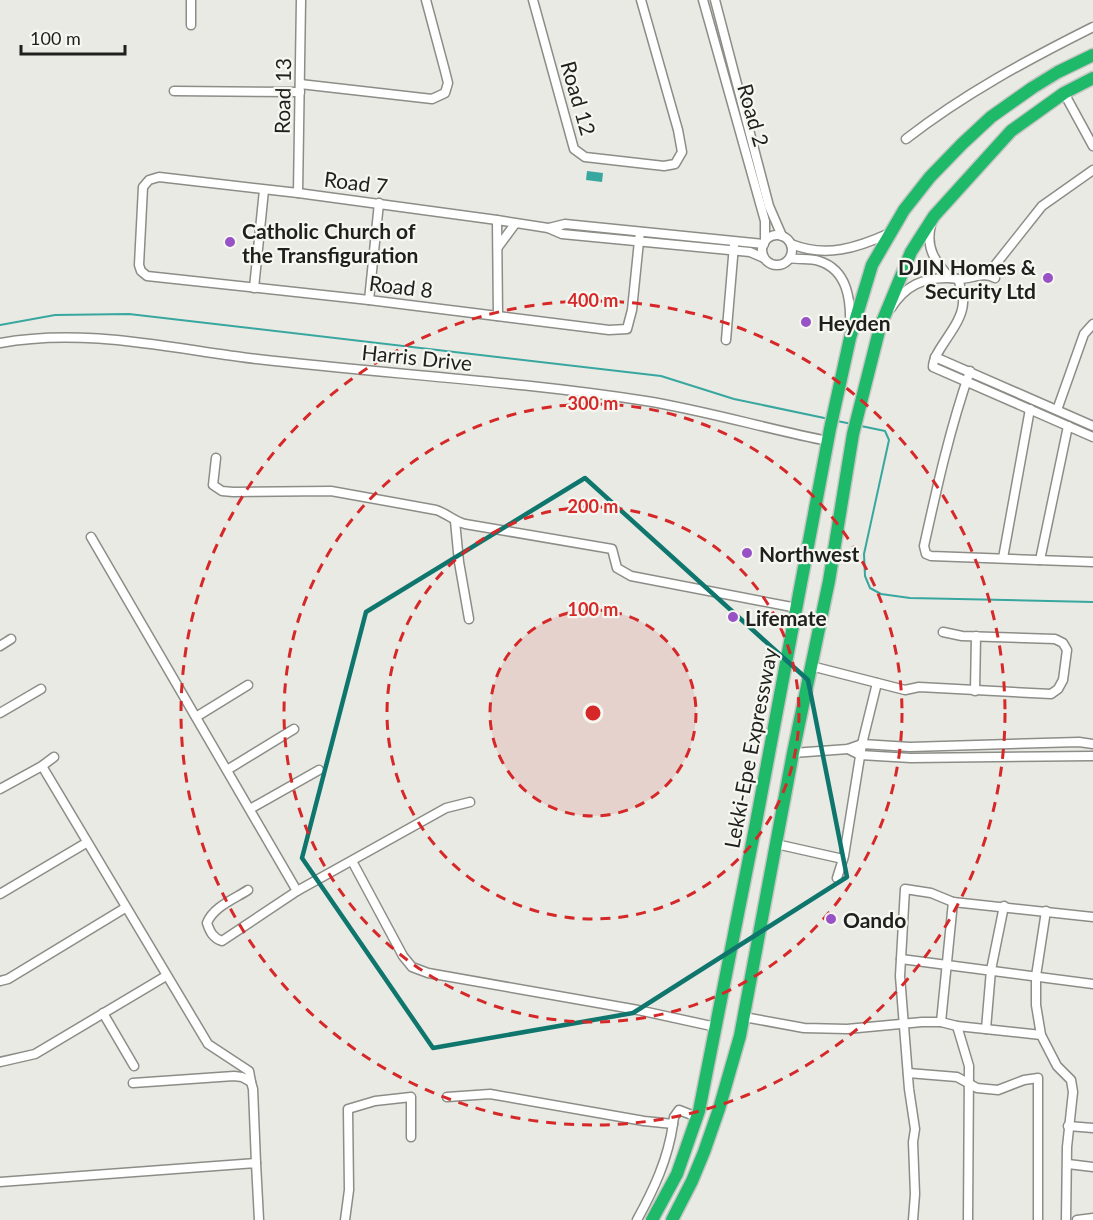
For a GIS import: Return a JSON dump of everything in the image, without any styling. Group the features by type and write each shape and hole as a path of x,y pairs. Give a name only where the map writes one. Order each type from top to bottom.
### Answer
{"highway":[{"name":"Lekki-Epe Expressway","path":"652,1220 677,1174 702,1096 834,407 850,338 872,265 904,210 947,158 991,117 1032,88 1093,55"},
{"name":"Lekki-Epe Expressway","path":"672,1220 695,1175 721,1101 744,1017 793,753 829,581 857,413 872,365 880,327 911,252 934,216 1011,131 1064,93 1093,78"},
{"path":"702,1096 721,1101"}],"street":[{"path":"191,0 191,25"},
{"name":"Road 13","path":"298,193 301,0"},
{"path":"174,91 300,88 432,99 445,93 448,83 426,0"},
{"name":"Road 12","path":"533,0 574,149 585,157 664,166 675,164 682,152 678,130 641,0"},
{"name":"Road 2","path":"702,0 765,221 764,242"},
{"name":"Road 2","path":"716,0 769,206 782,236"},
{"path":"906,139 936,116 1020,63 1093,27"},
{"path":"1064,93 1093,146"},
{"path":"880,327 894,304 906,290 919,281 991,276 1042,206 1054,195 1093,170"},
{"name":"Road 7","path":"159,177 379,203 548,228 562,234 607,233 734,246 764,242"},
{"name":"Road 8","path":"159,177 149,180 143,187 140,251 141,271 147,276 369,300 609,330 627,329 632,310 640,236"},
{"path":"254,288 264,190"},
{"path":"369,300 379,203"},
{"path":"934,216 930,231 934,260 955,279 964,299 954,328 935,357 933,367 1093,437"},
{"path":"497,220 498,316"},
{"path":"498,247 515,224"},
{"path":"790,244 792,253 786,262 777,265 767,262 764,258 762,250 764,242 773,236 782,236 790,244 799,248 830,250 858,247 890,233"},
{"path":"726,340 734,246"},
{"name":"Road 7","path":"734,246 764,258"},
{"path":"790,258 819,261 838,274 845,283 851,306 850,338"},
{"path":"1057,410 1084,334 1093,324"},
{"name":"Harris Drive","path":"0,343 29,338 108,340 256,359 644,401 829,435"},
{"path":"935,357 1093,426"},
{"path":"970,371 956,412 924,550 931,556 1093,562"},
{"path":"1003,558 1030,410"},
{"path":"1040,560 1068,426"},
{"path":"216,458 213,485 222,491 331,491 436,510 455,521 612,549 617,568 631,576 797,608"},
{"path":"455,521 459,562 469,619"},
{"path":"91,537 297,891"},
{"path":"811,666 905,690 920,687 1051,694 1058,689 1063,680 1067,650 1063,643 1055,639 962,636 943,632"},
{"path":"975,691 976,636"},
{"path":"0,646 11,639"},
{"path":"837,878 843,860 862,744 877,683"},
{"path":"196,717 248,685"},
{"path":"0,713 41,689"},
{"path":"227,770 294,729"},
{"path":"793,753 848,749 862,744 910,747 1079,742 1093,744"},
{"path":"1002,744 1002,756"},
{"path":"848,749 860,755 911,758 1093,756"},
{"path":"0,789 54,757"},
{"path":"42,766 208,1044 249,1071 253,1089 259,1220"},
{"path":"250,809 319,770"},
{"path":"248,890 209,918 207,923 216,939 222,941 297,891 446,808 470,801"},
{"path":"0,894 86,843"},
{"path":"776,844 843,860"},
{"path":"352,861 403,956 412,967 428,973 618,1006 716,1027"},
{"path":"913,1220 915,1129 903,1024 901,959 905,889 931,893 953,902 1093,916"},
{"path":"941,1022 945,963 953,902"},
{"path":"986,1029 991,970 1004,906"},
{"path":"0,981 8,979 125,908"},
{"path":"1046,911 1036,976 1036,1005 1041,1035 1057,1066 1071,1080 1073,1092 1068,1126 1066,1220"},
{"path":"901,959 1093,984"},
{"path":"0,1062 35,1054 166,976"},
{"path":"103,1013 134,1066"},
{"path":"744,1017 804,1028 847,1029 941,1022 957,1026 1041,1035"},
{"path":"957,1026 969,1066 968,1220"},
{"path":"908,1073 957,1077 977,1088 998,1090 1024,1080 1038,1078 1038,1220"},
{"path":"134,1083 234,1076 251,1082"},
{"path":"447,1097 490,1094 644,1122 673,1124"},
{"path":"345,1220 349,1190 348,1109 375,1101 411,1097 411,1137"},
{"path":"637,1220 656,1186 668,1152 674,1117 679,1110 697,1117"},
{"path":"1068,1126 1093,1128"},
{"path":"0,1182 256,1163"},
{"path":"1068,1164 1093,1167"},
{"path":"1077,1220 1093,1218"}],"highlighted area":[{"path":"585,478 808,680 847,877 633,1013 433,1048 302,858 366,612"}],"water":[{"path":"587,171 603,173 602,182 586,180"}],"waterway":[{"path":"0,325 55,315 129,314 661,376 734,399 829,419"},
{"path":"837,421 852,424"},
{"path":"861,426 885,431 889,440 864,554 865,576 870,588 881,594 910,598 1093,602"}],"place":[{"name":"Catholic Church of the Transfiguration","path":"230,242"},
{"name":"DJIN Homes & Security Ltd","path":"1048,278"},
{"name":"Heyden","path":"806,322"},
{"name":"Northwest","path":"747,553"},
{"name":"Lifemate","path":"733,617"},
{"name":"Oando","path":"831,919"}]}
